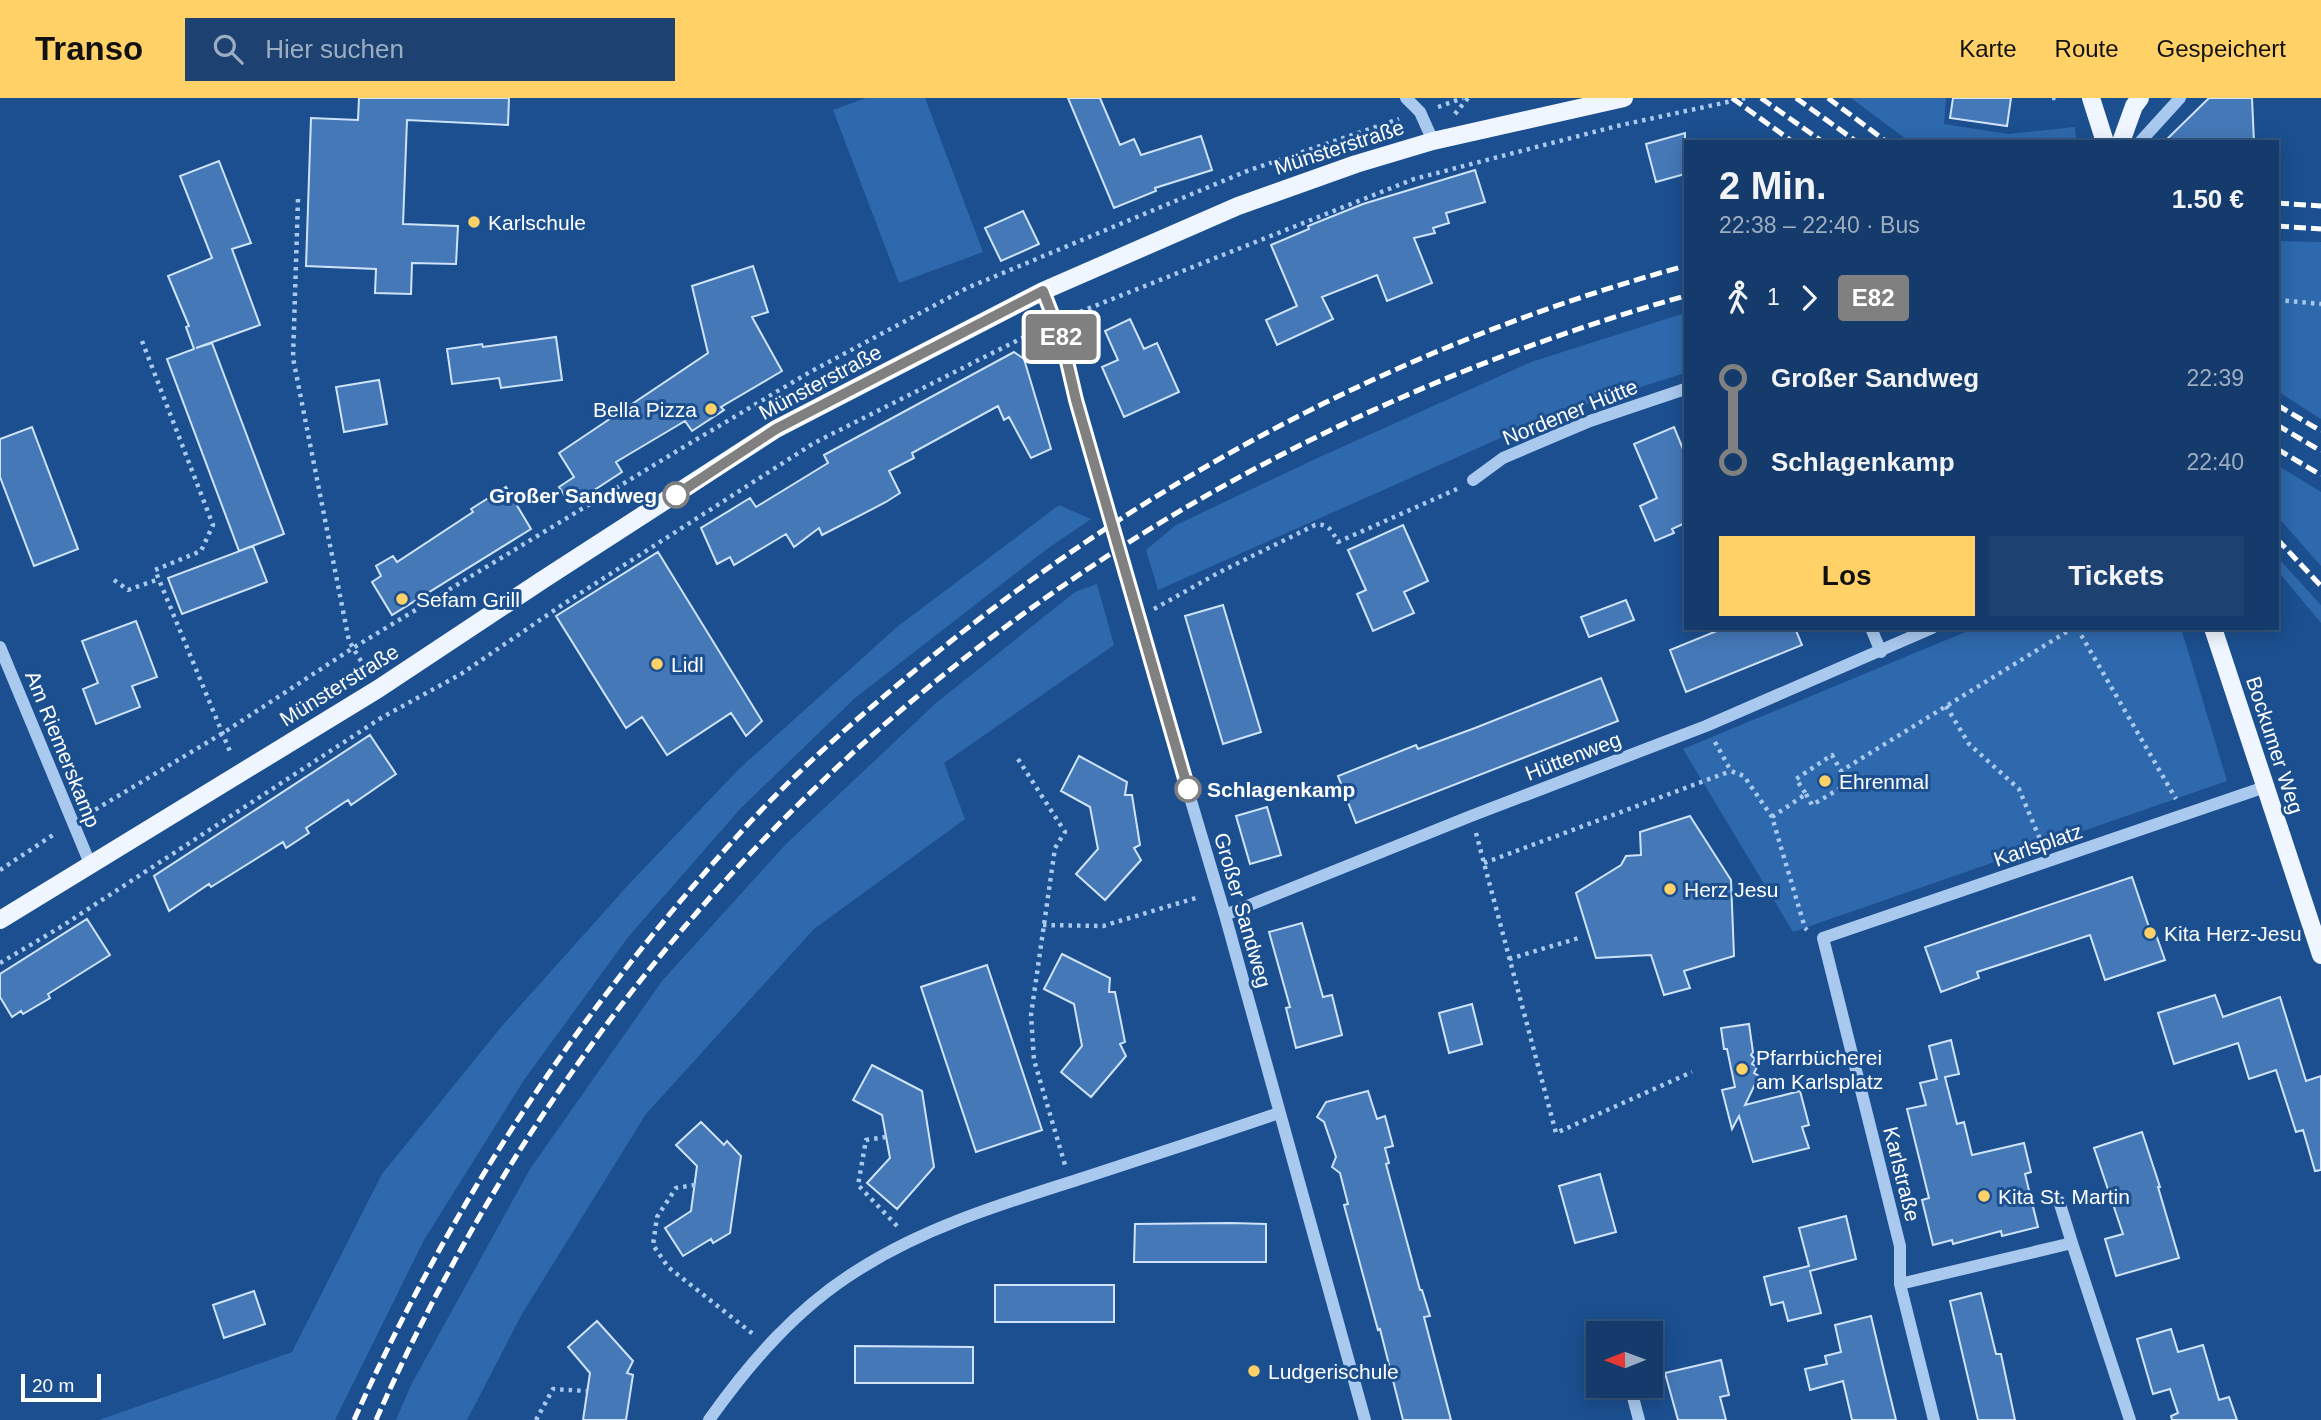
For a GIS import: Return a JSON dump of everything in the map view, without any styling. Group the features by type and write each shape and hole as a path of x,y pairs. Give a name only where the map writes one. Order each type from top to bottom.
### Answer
{"main road":[{"name":"Münsterstraße","path":"0,920 378,689 776,429 1043,291 1238,206 1356,164 1433,141 1624,98"},
{"path":"2091,98 2104,140"},
{"path":"2122,140 2134,106 2140,98"},
{"name":"Bockumer Weg","path":"2214,630 2321,955"}],"street":[{"path":"1406,98 1420,112 1433,141"},
{"path":"2142,140 2180,98"},
{"name":"Großer Sandweg","path":"1043,291 1056,322 1138,618 1219,892 1365,1420"},
{"name":"Nordener Hütte","path":"1473,480 1503,458 1590,421 1684,389"},
{"path":"1872,630 1881,652"},
{"name":"Hüttenweg","path":"1225,915 1471,816 1706,726 1928,630"},
{"name":"Am Riemerskamp","path":"0,647 90,866"},
{"name":"Karlsplatz","path":"1823,938 2265,787"},
{"name":"Karlstraße","path":"1823,938 1900,1246 1900,1284 1934,1420"},
{"path":"709,1420 733,1385 768,1345 811,1304 848,1277 911,1241 965,1216 1279,1113"},
{"path":"2059,1201 2130,1420"},
{"path":"1900,1284 2072,1243"},
{"path":"1633,1398 1639,1420"}],"path":[{"path":"0,963 59,928 382,718 461,674 562,605 814,443 1056,322 1414,179 1617,126 1746,98"},
{"path":"2052,98 2058,98"},
{"path":"298,199 293,358 349,641 378,689"},
{"path":"2279,300 2321,304"},
{"path":"142,341 213,525 201,551 155,570 240,774"},
{"path":"1138,618 1218,573 1315,525 1324,524 1330,528 1338,542 1473,480"},
{"path":"114,580 128,590 159,579"},
{"path":"1841,771 2072,630"},
{"path":"2076,630 2185,815"},
{"path":"1946,706 1969,744 2019,789 2050,861"},
{"path":"1706,726 1731,771 1744,776 1772,817 1805,928 1823,938"},
{"path":"1832,755 1841,771 1849,783 1812,806 1796,779 1832,755"},
{"path":"1018,759 1065,832 1055,848 1031,1015 1034,1060 1070,1183"},
{"path":"1484,863 1731,771"},
{"path":"1772,817 1806,794"},
{"path":"1471,816 1556,1133 1692,1072"},
{"path":"1043,925 1103,926 1219,892"},
{"path":"1510,959 1582,937"},
{"path":"886,1136 866,1140 858,1185 911,1241"},
{"path":"695,1185 676,1188 657,1217 653,1245 668,1267 768,1345"},
{"path":"536,1420 553,1389 587,1391"}],"shaded area":[{"path":"866,98 925,98 983,252 899,283 833,110"},
{"path":"1851,98 1946,98 1944,124 2008,134 2075,127 2076,140 1907,140"},
{"path":"2279,241 2321,242 2321,419 2279,392"},
{"path":"1684,313 1684,373 1550,416 1158,590 1146,550 1176,525 1531,362"},
{"path":"2279,466 2321,492 2321,566 2279,518"},
{"path":"1059,505 1091,519 1047,549 855,698 741,808 629,936 524,1080 424,1240 335,1420 99,1420 292,1352 382,1174 502,1026 630,883 740,768 897,627"},
{"path":"2279,559 2321,605 2321,623 2279,572"},
{"path":"1097,584 1114,645 944,763 965,819 814,929 646,1114 522,1314 467,1420 396,1420 411,1385 530,1169 662,981 786,844 936,703 1075,592"},
{"path":"1970,630 2182,630 2227,781 1793,932 1683,749"}],"building":[{"path":"359,98 509,98 508,125 407,120 403,224 458,226 456,264 412,263 411,294 375,293 376,269 306,266 311,118 358,120"},
{"path":"1068,98 1100,98 1120,145 1134,139 1141,155 1201,136 1212,170 1155,188 1156,191 1114,208"},
{"path":"1953,98 2011,98 2007,126 1950,118"},
{"path":"2209,98 2252,98 2254,140 2166,140"},
{"path":"1685,133 1684,174 1656,182 1646,144"},
{"path":"219,161 251,243 232,249 260,325 196,348 212,343 284,534 239,551 167,359 194,349 186,327 189,326 168,276 212,258 180,176"},
{"path":"1475,170 1485,202 1446,213 1449,223 1433,228 1435,233 1414,238 1432,283 1387,301 1377,275 1322,297 1333,319 1277,345 1266,320 1297,306 1271,245 1309,229 1308,226 1363,204"},
{"path":"1023,211 1039,244 1001,261 985,228"},
{"path":"753,266 768,312 752,317 782,371 721,407 724,410 692,431 685,421 616,462 622,472 571,505 559,487 574,477 559,453 708,353 692,286"},
{"path":"1130,319 1144,349 1157,343 1179,392 1124,417 1102,367 1118,360 1105,331"},
{"path":"556,337 562,380 501,388 499,378 452,384 447,349"},
{"path":"1014,352 1024,359 1051,449 1031,458 1009,417 1004,420 998,406 912,453 914,458 889,471 900,493 886,502 822,535 819,528 794,547 786,534 734,565 730,557 717,564 701,528 750,498 756,507 828,463 824,455"},
{"path":"379,380 387,424 344,432 336,387"},
{"path":"32,427 78,549 34,566 0,477 0,439"},
{"path":"1674,427 1684,452 1684,523 1672,529 1674,533 1655,541 1640,506 1657,498 1634,444"},
{"path":"506,487 531,529 392,615 372,582 381,576 376,566 393,556 397,562"},
{"path":"1403,525 1428,581 1404,592 1414,613 1373,631 1357,594 1366,590 1348,550"},
{"path":"253,546 267,582 182,614 168,578"},
{"name":"Lidl","path":"658,552 762,721 746,736 731,713 667,755 642,717 626,728 556,616"},
{"path":"1626,600 1634,620 1589,637 1581,617"},
{"path":"1223,605 1261,732 1223,744 1185,616"},
{"path":"136,621 157,677 132,686 140,707 96,724 83,689 98,683 82,641"},
{"path":"1719,630 1796,630 1802,645 1686,692 1670,650"},
{"path":"1601,678 1618,721 1356,823 1338,776 1416,745 1418,749 1475,728"},
{"path":"370,735 396,774 351,805 348,800 306,828 309,833 286,848 283,842 211,887 209,884 169,911 154,876"},
{"path":"1079,756 1127,782 1125,795 1132,795 1140,845 1134,848 1141,860 1105,900 1076,874 1098,849 1090,807 1061,791"},
{"path":"1267,807 1281,855 1250,864 1236,816"},
{"name":"Herz Jesu","path":"1690,816 1731,880 1734,956 1684,971 1690,988 1664,995 1651,955 1596,958 1576,893 1621,865 1626,856 1641,855 1640,832"},
{"path":"2132,877 2151,933 2155,932 2165,960 2105,980 2090,935 1977,972 1979,978 1941,992 1925,947"},
{"path":"87,919 110,955 48,994 50,998 23,1014 21,1011 12,1017 0,997 0,974"},
{"path":"1302,923 1323,997 1332,995 1342,1035 1296,1048 1286,1008 1290,1007 1269,932"},
{"path":"1062,954 1110,978 1109,992 1115,992 1125,1042 1120,1044 1126,1056 1091,1097 1061,1072 1082,1046 1074,1004 1044,989"},
{"path":"987,965 1042,1130 976,1152 921,987"},
{"path":"2215,995 2223,1017 2280,997 2306,1081 2321,1076 2321,1170 2315,1171 2303,1130 2296,1132 2276,1070 2249,1079 2238,1043 2174,1064 2158,1013"},
{"path":"1472,1004 1482,1044 1449,1053 1439,1013"},
{"path":"1749,1024 1753,1052 1751,1055 1755,1059 1752,1064 1757,1067 1754,1073 1759,1076 1745,1105 1800,1091 1809,1125 1802,1127 1809,1148 1753,1162 1739,1116 1732,1129 1722,1090 1735,1087 1721,1028"},
{"path":"1951,1040 1959,1074 1945,1077 1957,1124 1964,1122 1972,1155 2024,1143 2031,1172 2025,1174 2038,1227 2002,1236 2001,1231 1953,1244 1952,1240 1933,1245 1922,1200 1929,1198 1907,1109 1926,1105 1920,1083 1937,1079 1929,1046"},
{"path":"872,1065 922,1091 934,1167 897,1209 867,1183 890,1158 882,1115 853,1100"},
{"path":"1368,1091 1377,1119 1385,1116 1393,1146 1385,1148 1389,1163 1386,1164 1420,1290 1430,1316 1424,1317 1451,1420 1403,1420 1344,1205 1348,1204 1340,1173 1332,1167 1336,1157 1324,1122 1317,1117 1326,1102"},
{"path":"701,1122 724,1145 727,1141 741,1156 730,1233 713,1243 711,1239 683,1256 665,1228 691,1211 697,1166 676,1145"},
{"path":"2142,1132 2179,1258 2116,1276 2105,1239 2123,1234 2094,1148"},
{"path":"1600,1174 1616,1232 1575,1243 1559,1186"},
{"path":"1846,1216 1856,1259 1810,1271 1821,1313 1788,1321 1783,1302 1771,1305 1764,1277 1809,1266 1799,1228"},
{"path":"1135,1224 1266,1224 1266,1262 1134,1262"},
{"path":"995,1285 1114,1285 1114,1322 995,1322"},
{"path":"254,1291 265,1324 224,1338 213,1305"},
{"path":"1981,1293 1996,1354 2001,1354 2015,1420 1978,1420 1950,1301"},
{"path":"1871,1316 1896,1420 1852,1420 1843,1381 1810,1390 1805,1369 1827,1364 1825,1356 1841,1352 1835,1325"},
{"path":"597,1321 633,1361 627,1373 633,1375 626,1420 583,1420 590,1373 568,1347"},
{"path":"2171,1329 2178,1352 2203,1345 2219,1400 2229,1397 2237,1420 2172,1420 2171,1416 2178,1413 2170,1389 2153,1394 2137,1339"},
{"path":"855,1346 973,1347 973,1383 855,1383"},
{"path":"1721,1360 1729,1395 1720,1397 1726,1420 1678,1420 1665,1373"}],"railway":[{"path":"1732,98 1790,140"},
{"path":"1761,98 1820,140"},
{"path":"1796,98 1854,140"},
{"path":"1828,98 1884,140"},
{"path":"2279,203 2321,206"},
{"path":"2279,226 2321,229"},
{"path":"354,1420 435,1257 480,1179 579,1030 691,889 752,820 795,776 864,714 935,654 1019,589 1107,528 1197,472 1290,421 1385,374 1483,333 1583,297 1684,266"},
{"path":"376,1420 479,1217 602,1030 744,861 902,709 1077,576 1266,463 1469,369 1684,296"},
{"path":"2279,406 2321,431"},
{"path":"2279,426 2321,451"},
{"path":"2279,450 2321,475"},
{"path":"2279,541 2321,586"}],"bus line":[{"name":"E82","path":"676,495 776,429 1043,291 1062,340 1076,400 1188,789"}],"place":[{"name":"Karlschule","path":"474,222"},
{"name":"Bella Pizza","path":"711,409"},
{"name":"Großer Sandweg","path":"676,495"},
{"name":"Sefam Grill","path":"402,599"},
{"name":"Lidl","path":"657,664"},
{"name":"Ehrenmal","path":"1825,781"},
{"name":"Schlagenkamp","path":"1188,789"},
{"name":"Herz Jesu","path":"1670,889"},
{"name":"Kita Herz-Jesu","path":"2150,933"},
{"name":"Pfarrbücherei am Karlsplatz","path":"1742,1069"},
{"name":"Kita St. Martin","path":"1984,1196"},
{"name":"Ludgerischule","path":"1254,1371"}]}
